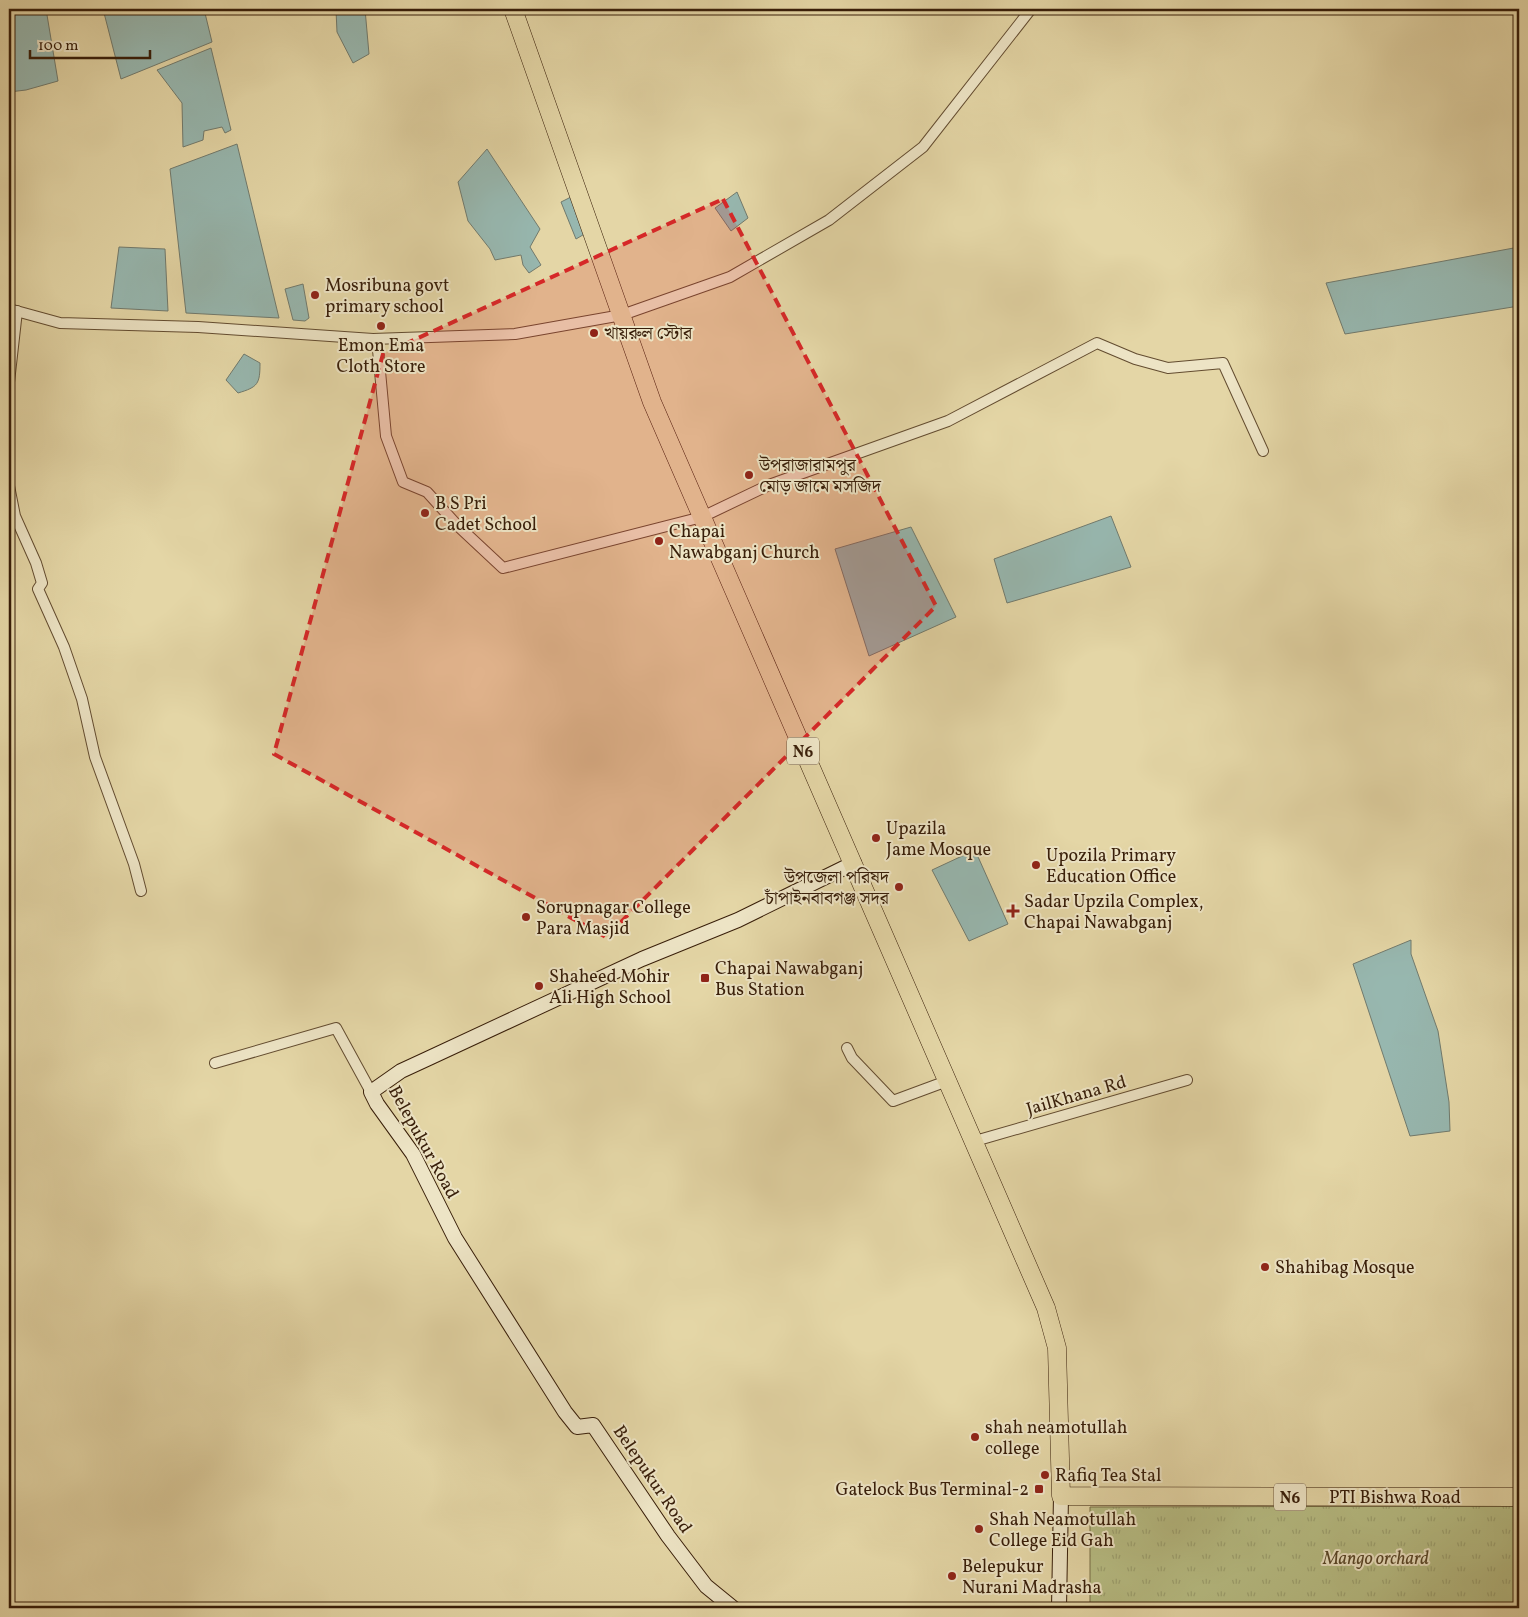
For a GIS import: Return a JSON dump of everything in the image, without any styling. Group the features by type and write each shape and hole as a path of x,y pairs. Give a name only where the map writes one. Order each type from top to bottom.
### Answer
{"highway":[{"name":"N6","path":"513,9 652,402 854,863 947,1081 975,1140 1046,1308 1057,1348 1061,1496"},
{"name":"PTI Bishwa Road","path":"1061,1496 1519,1497"}],"street":[{"path":"9,382 13,310 60,323 198,327 377,339 515,334 622,315 730,277 830,220 923,148 1031,9"},
{"path":"377,339 386,436 403,482 427,492 503,568 702,517 769,484 948,422 1097,343 1135,360 1168,368 1223,363 1263,451"},
{"path":"9,486 15,516 36,563 42,583 38,589 64,647 82,699 96,757 141,891"},
{"name":"Belepukur Road","path":"733,1608 706,1586 668,1536 594,1425 577,1427 565,1412 454,1238 413,1154 377,1104 371,1092 400,1071 642,959 738,920 854,863"},
{"path":"215,1063 336,1028 371,1092"},
{"path":"847,1048 852,1058 892,1101 947,1081"},
{"name":"JailKhana Rd","path":"975,1140 1187,1080"},
{"path":"1059,1608 1061,1496"}],"highlighted area":[{"path":"723,199 936,606 606,937 274,754 383,354"}],"green space":[{"name":"Mango orchard","path":"1519,1506 1519,1608 1090,1608 1090,1507"}],"water":[{"path":"9,9 46,9 58,81 26,90 9,92"},
{"path":"103,9 204,9 212,42 121,79"},
{"path":"365,9 369,54 353,63 337,32 336,10"},
{"path":"211,48 231,130 225,133 222,127 204,131 203,140 183,147 182,103 157,70"},
{"path":"237,144 279,318 186,313 170,169"},
{"path":"487,149 540,229 530,247 541,265 529,273 523,265 521,255 495,260 490,249 468,221 458,182"},
{"path":"737,192 748,218 731,231 715,208"},
{"path":"573,196 588,232 576,239 561,202"},
{"path":"119,247 165,249 168,311 111,308"},
{"path":"1519,247 1519,306 1345,334 1326,283"},
{"path":"303,284 309,318 305,321 293,320 285,289"},
{"path":"244,354 260,363 259,376 254,386 238,393 226,380"},
{"path":"1111,516 1131,567 1007,603 994,559"},
{"path":"911,527 956,617 869,656 835,549"},
{"path":"975,850 1008,924 969,941 932,870"},
{"path":"1411,940 1411,954 1438,1031 1449,1102 1450,1131 1410,1136 1353,964"}],"place":[{"name":"Mosribuna govt primary school","path":"315,295"},
{"name":"Emon Ema Cloth Store","path":"381,326"},
{"name":"খায়রুল স্টোর","path":"594,333"},
{"name":"উপরাজারামপুর মোড় জামে মসজিদ","path":"749,475"},
{"name":"B S Pri Cadet School","path":"425,513"},
{"name":"Chapai Nawabganj Church","path":"659,541"},
{"name":"Upazila Jame Mosque","path":"876,838"},
{"name":"Upozila Primary Education Office","path":"1036,865"},
{"name":"উপজেলা পরিষদ চাঁপাইনবাবগঞ্জ সদর","path":"899,887"},
{"name":"Sadar Upzila Complex, Chapai Nawabganj","path":"1013,911"},
{"name":"Sorupnagar College Para Masjid","path":"526,917"},
{"name":"Chapai Nawabganj Bus Station","path":"705,978"},
{"name":"Shaheed Mohir Ali High School","path":"539,986"},
{"name":"Shahibag Mosque","path":"1265,1267"},
{"name":"shah neamotullah college","path":"975,1437"},
{"name":"Rafiq Tea Stal","path":"1045,1475"},
{"name":"Gatelock Bus Terminal-2","path":"1039,1489"},
{"name":"Shah Neamotullah College Eid Gah","path":"979,1529"},
{"name":"Belepukur Nurani Madrasha","path":"952,1576"}]}
